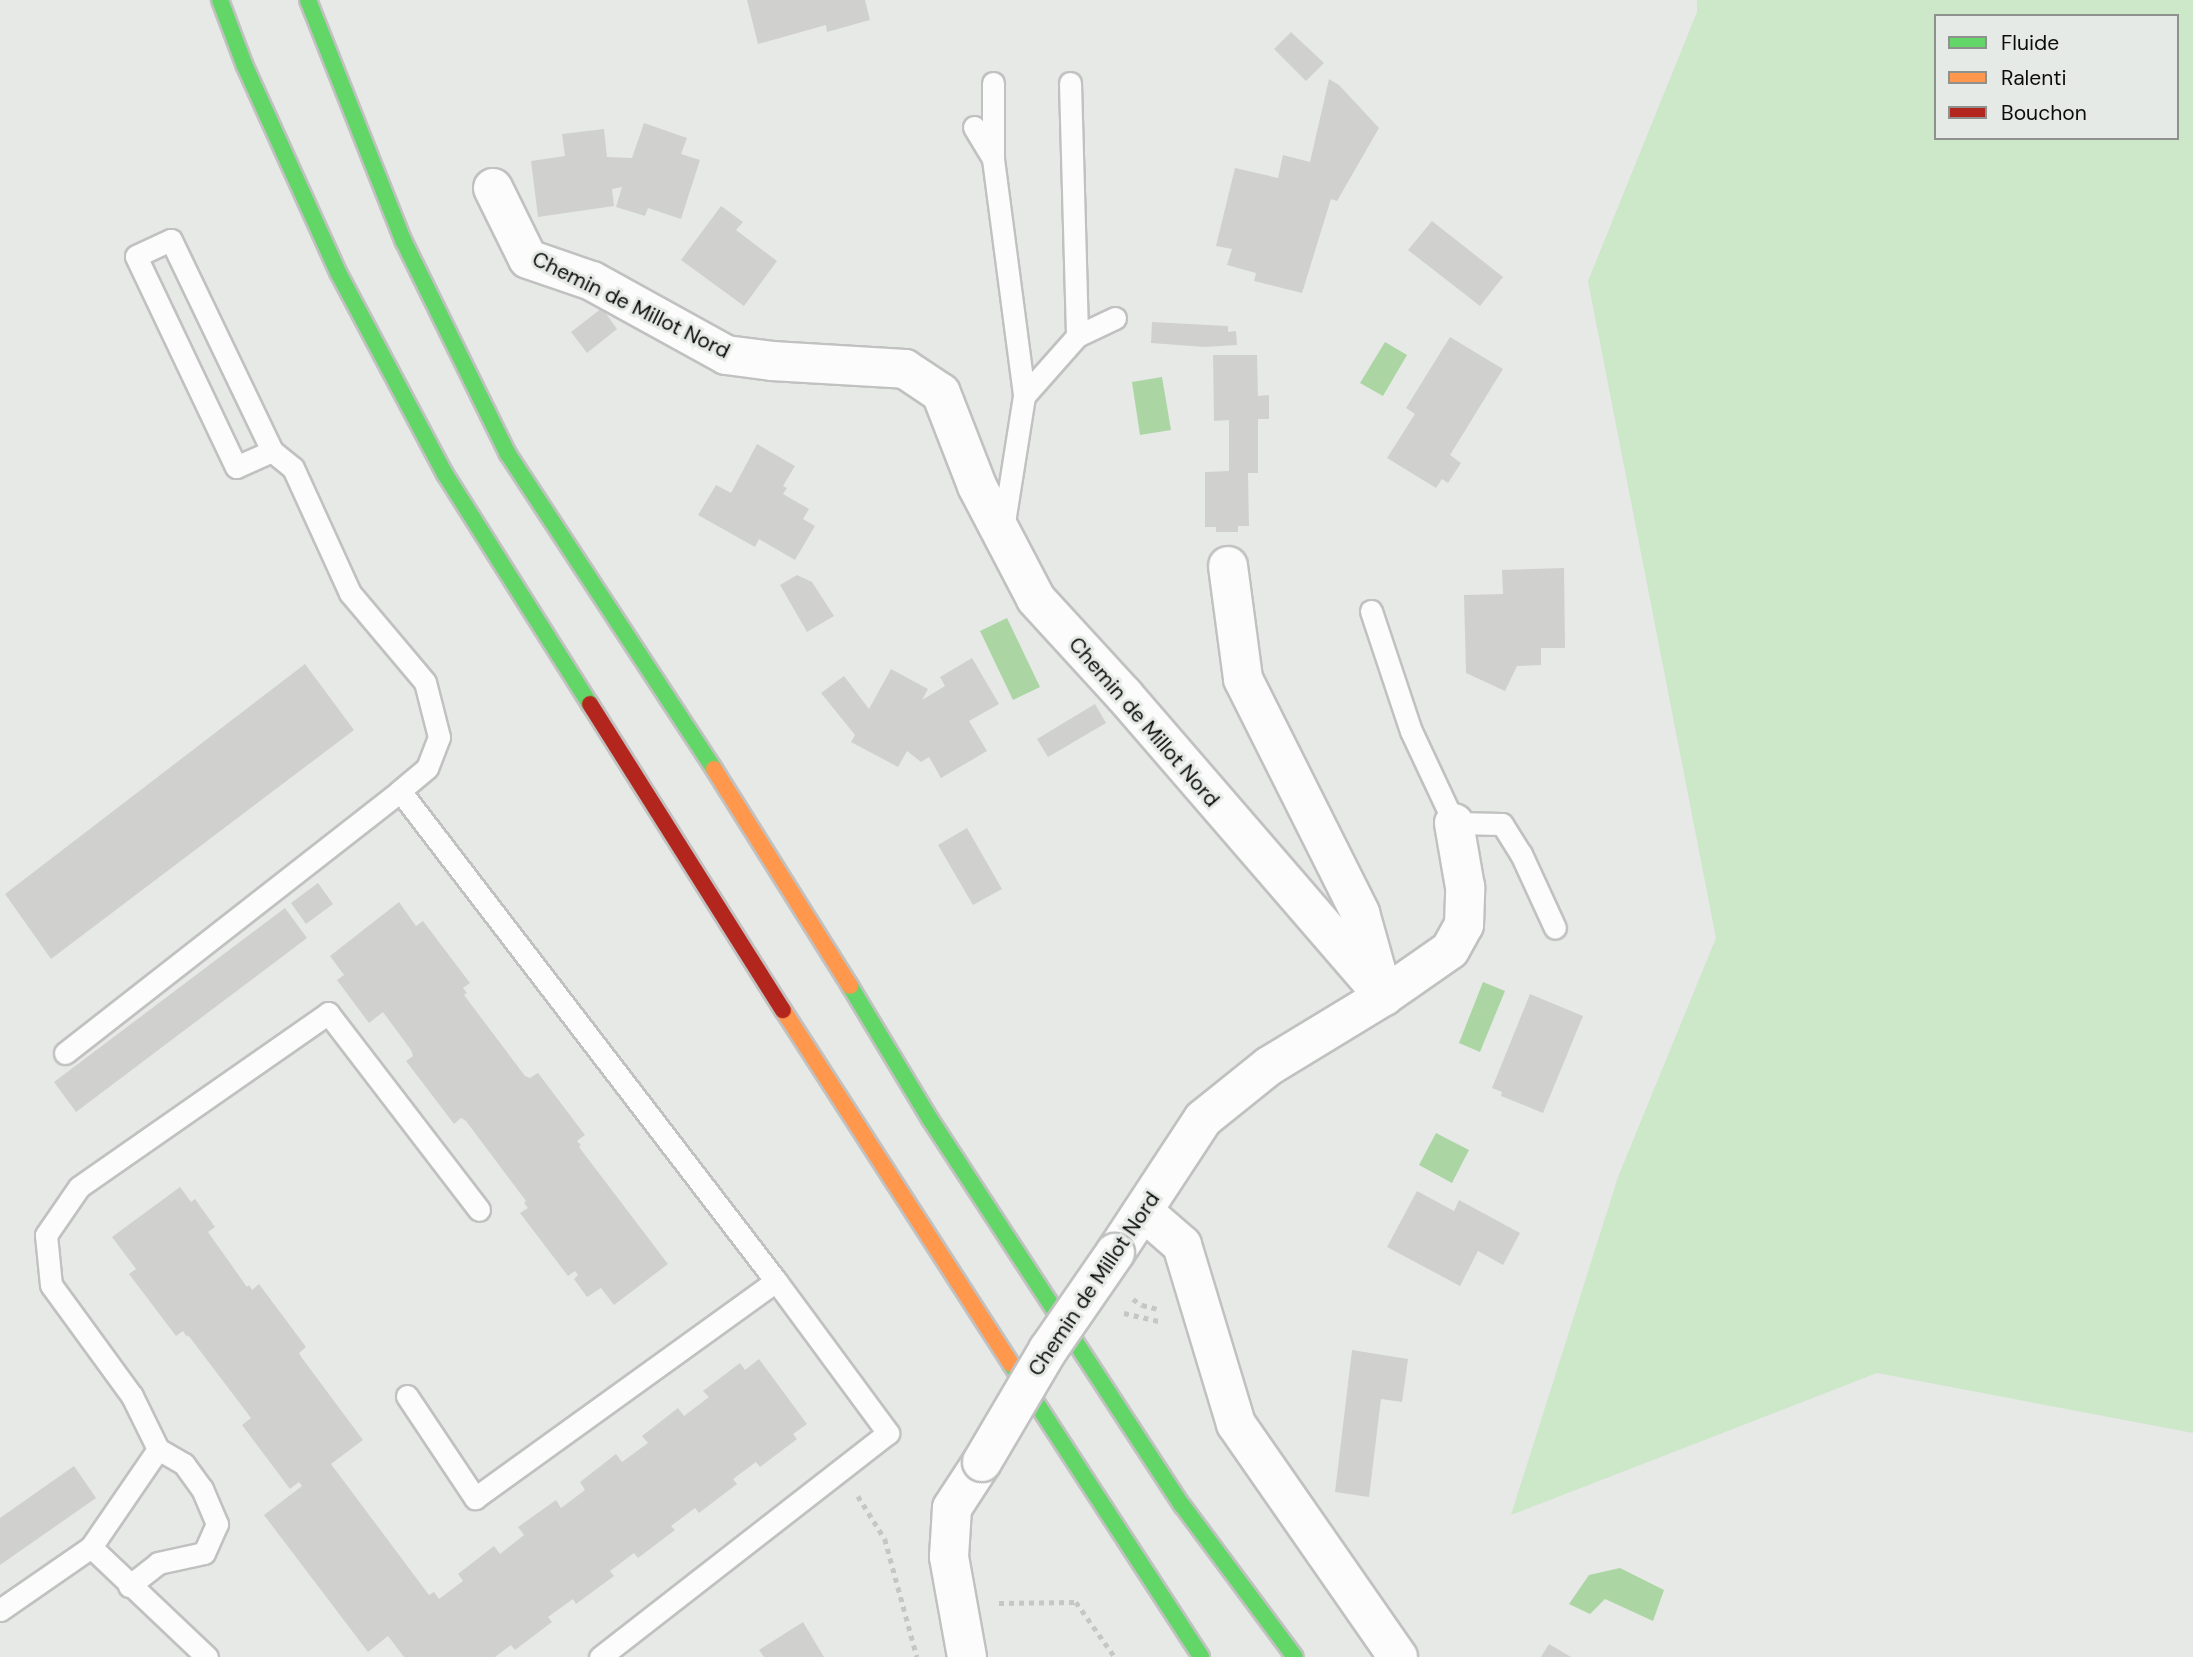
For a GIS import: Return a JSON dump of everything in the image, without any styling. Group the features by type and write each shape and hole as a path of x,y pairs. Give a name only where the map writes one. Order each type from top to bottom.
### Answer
{"main road":[{"path":"220,0 244,64 339,274 445,474 894,1185 1202,1657"},
{"path":"308,0 404,242 509,454 768,851 930,1119 1054,1310 1182,1505 1294,1657"}],"street":[{"name":"Chemin de Millot Nord","path":"493,188 528,259 592,281 726,355 772,361 905,369 941,393 977,486 1036,599 1124,695 1384,996"},
{"path":"1228,566 1243,679 1360,913 1384,996"},
{"name":"Chemin de Millot Nord","path":"967,1657 949,1557 951,1508 982,1462 1048,1350 1203,1119 1269,1066 1384,996 1450,950 1464,925 1465,887 1454,823"},
{"path":"1143,1211 1182,1245 1236,1424 1398,1657"}],"lane":[{"path":"993,83 993,159 1024,396 1003,534"},
{"path":"1070,83 1077,336"},
{"path":"974,127 993,159"},
{"path":"65,1053 427,768 439,737 425,682 349,593 293,468 271,451 171,240 136,256 236,467 271,451"},
{"path":"1024,396 1077,336 1115,318"},
{"path":"1371,611 1411,731 1454,823 1502,824 1521,855 1555,928"},
{"path":"400,790 776,1281 888,1433 600,1657"},
{"path":"129,1586 158,1563 204,1553 217,1524 202,1489 184,1464 158,1449 132,1396 51,1285 46,1235 79,1187 328,1013 479,1210"},
{"path":"407,1396 475,1498 776,1281"},
{"path":"0,1610 91,1547 158,1449"},
{"path":"91,1547 129,1586 207,1657"}],"path":[{"path":"1142,1305 1171,1308"},
{"path":"1113,1308 1131,1317 1172,1322"},
{"path":"870,1515 885,1539 916,1657"},
{"path":"986,1604 1076,1602 1115,1657"}],"shaded area":[{"path":"1697,0 2193,0 2193,1433 1877,1373 1511,1515 1618,1177 1716,938 1588,281 1697,12"},
{"path":"1385,342 1407,355 1383,396 1360,383"},
{"path":"1162,377 1171,430 1140,435 1132,382"},
{"path":"1007,618 1040,687 1013,700 980,631"},
{"path":"1483,982 1505,991 1480,1052 1459,1043"},
{"path":"1436,1133 1469,1150 1452,1183 1419,1165"},
{"path":"1620,1568 1664,1590 1653,1621 1605,1599 1590,1614 1569,1604 1589,1575"}],"building":[{"path":"747,0 865,0 870,20 827,32 826,25 758,44"},
{"path":"1291,32 1324,63 1306,81 1274,49"},
{"path":"1329,79 1339,85 1379,128 1337,201 1331,199 1302,293 1254,281 1256,273 1227,265 1232,249 1216,246 1235,168 1278,178 1283,155 1310,162"},
{"path":"644,123 687,138 681,154 700,160 681,219 648,208 645,216 616,207 622,187 612,189 614,206 538,217 531,161 565,156 562,134 604,129 607,157 632,158"},
{"path":"721,206 743,222 736,230 777,261 744,306 681,260"},
{"path":"1432,221 1503,277 1480,306 1408,250"},
{"path":"602,308 617,329 587,353 571,332"},
{"path":"1152,322 1228,326 1228,332 1236,331 1237,345 1205,347 1151,343"},
{"path":"1450,337 1503,369 1450,455 1461,463 1448,483 1442,479 1436,488 1387,458 1415,414 1406,408"},
{"path":"1213,355 1257,355 1258,396 1269,395 1269,419 1258,419 1258,473 1248,473 1249,526 1238,526 1238,532 1216,532 1216,527 1205,527 1205,472 1229,471 1229,420 1214,421"},
{"path":"757,444 795,466 783,486 787,488 783,494 809,509 803,519 815,526 795,560 759,539 755,547 698,515 716,485 731,493"},
{"path":"1564,568 1565,648 1541,648 1541,665 1517,666 1505,691 1466,673 1464,595 1503,594 1502,570"},
{"path":"797,575 812,582 834,616 807,632 780,585"},
{"path":"972,658 999,704 969,721 987,751 941,778 929,757 921,762 907,751 898,767 851,742 855,735 821,693 844,676 869,709 891,669 928,689 922,700 945,686 940,677"},
{"path":"305,664 354,730 51,959 5,894"},
{"path":"1095,704 1106,723 1048,757 1037,739"},
{"path":"967,828 1002,889 973,905 938,845"},
{"path":"318,883 333,904 306,924 291,903"},
{"path":"399,902 416,926 423,921 470,983 463,988 467,993 464,995 525,1076 530,1078 538,1073 585,1135 577,1141 581,1145 579,1147 668,1264 614,1305 601,1288 587,1297 574,1279 578,1275 575,1271 568,1276 520,1213 528,1208 524,1203 526,1201 466,1121 461,1118 454,1124 406,1061 413,1056 411,1050 383,1012 369,1023 337,980 344,975 330,956"},
{"path":"285,908 307,938 76,1112 54,1082"},
{"path":"1530,994 1583,1016 1543,1113 1501,1096 1502,1092 1492,1088"},
{"path":"180,1187 191,1202 195,1199 215,1227 208,1232 247,1287 249,1285 252,1290 259,1284 306,1347 299,1353 302,1358 363,1440 331,1464 429,1595 434,1592 439,1599 463,1581 458,1574 494,1546 500,1554 524,1535 518,1527 556,1500 561,1508 585,1490 580,1482 616,1454 622,1462 648,1443 642,1436 678,1408 684,1416 709,1397 703,1391 740,1363 745,1370 759,1359 807,1424 793,1434 797,1439 760,1467 756,1462 733,1479 737,1484 699,1513 695,1508 671,1526 675,1530 638,1558 634,1553 610,1571 614,1576 576,1604 573,1599 548,1617 552,1622 515,1650 511,1645 495,1657 404,1657 388,1636 368,1652 264,1515 302,1486 299,1482 290,1489 242,1425 251,1418 188,1335 187,1337 183,1331 176,1336 129,1274 136,1269 112,1237"},
{"path":"1417,1191 1454,1211 1459,1200 1520,1233 1503,1265 1478,1251 1460,1286 1387,1247"},
{"path":"1352,1350 1408,1359 1402,1402 1381,1399 1369,1497 1335,1492"},
{"path":"74,1466 96,1498 0,1565 0,1518"},
{"path":"803,1622 824,1657 764,1657 759,1650"},
{"path":"1549,1644 1571,1657 1541,1657"}],"traffic: fast":[{"path":"220,0 244,64 339,274 445,474 590,704"},
{"path":"308,0 404,242 508,454 714,769"},
{"path":"850,986 930,1119 1182,1505 1295,1657"},
{"path":"1011,1364 1201,1657"}],"traffic: slow":[{"path":"714,769 850,986"},
{"path":"783,1010 1011,1364"}],"traffic: jam":[{"path":"590,704 783,1010"}]}
